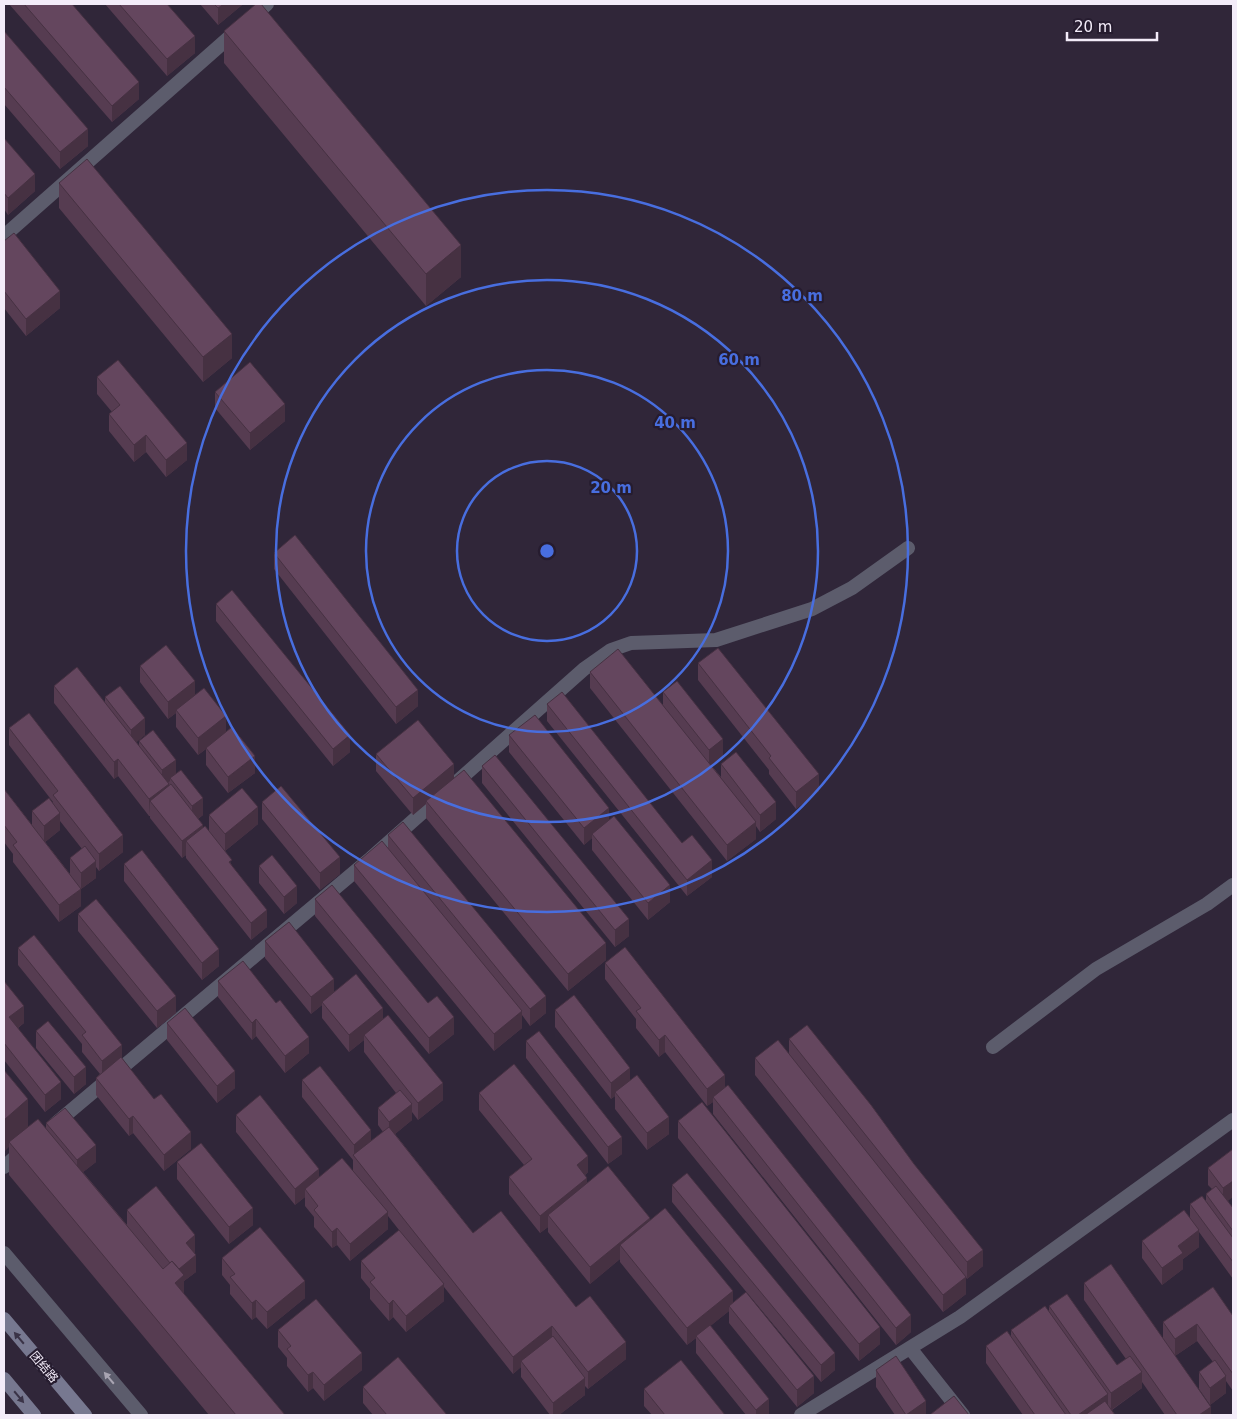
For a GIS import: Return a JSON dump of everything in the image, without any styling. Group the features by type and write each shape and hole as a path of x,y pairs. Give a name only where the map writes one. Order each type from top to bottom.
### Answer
{"main road":[{"name":"团结路","path":"4,1320 85,1415"},
{"path":"4,1379 34,1415"}],"street":[{"path":"4,236 267,4"},
{"path":"4,1167 371,858 584,669 611,650 631,643 716,640 812,609 852,588 908,548"},
{"path":"993,1047 1096,970 1207,904 1233,886"},
{"path":"801,1415 960,1317 1233,1120"},
{"path":"4,1253 141,1415"},
{"path":"910,1348 963,1415"}],"building":[{"path":"24,4 72,4 139,82 112,106"},
{"path":"119,4 167,4 195,36 167,59"},
{"path":"214,4 224,4 218,8"},
{"path":"256,4 261,4 461,245 426,274 224,31"},
{"path":"4,31 88,129 60,152 4,87"},
{"path":"4,138 35,174 8,198 4,193"},
{"path":"87,159 232,334 203,357 59,183"},
{"path":"14,233 60,291 26,319 4,291 4,241"},
{"path":"118,360 187,443 166,460 146,435 134,445 109,414 120,405 97,377"},
{"path":"250,362 285,404 250,433 215,392"},
{"path":"295,535 418,690 396,707 274,553"},
{"path":"232,590 350,735 333,749 216,604"},
{"path":"166,645 195,681 168,702 140,666"},
{"path":"718,648 819,774 796,792 769,758 771,756 698,663"},
{"path":"618,649 756,822 727,845 590,672"},
{"path":"77,667 169,784 149,799 118,759 114,762 54,686"},
{"path":"677,681 723,739 709,750 663,692"},
{"path":"120,686 145,718 131,730 105,697"},
{"path":"204,688 226,716 198,738 176,710"},
{"path":"562,692 682,843 692,835 712,860 687,880 547,704"},
{"path":"29,713 123,835 99,854 53,795 58,791 9,728"},
{"path":"535,715 609,808 584,828 509,735"},
{"path":"418,720 454,764 413,798 376,754"},
{"path":"232,727 255,756 228,777 206,748"},
{"path":"153,730 176,760 162,770 139,741"},
{"path":"736,752 776,802 760,815 721,764"},
{"path":"495,755 629,919 615,930 482,766"},
{"path":"181,770 203,798 192,806 170,778"},
{"path":"464,770 606,943 568,974 426,801"},
{"path":"171,784 203,825 182,841 150,801"},
{"path":"281,786 340,857 320,873 262,802"},
{"path":"242,788 258,807 225,834 209,815"},
{"path":"4,789 81,889 59,905 13,845 17,842 4,825"},
{"path":"49,798 60,813 44,826 32,811"},
{"path":"614,816 670,885 648,903 592,834"},
{"path":"403,822 546,996 530,1009 388,835"},
{"path":"205,826 232,860 229,862 267,910 251,923 186,841"},
{"path":"382,841 522,1011 494,1034 354,865"},
{"path":"85,846 96,861 81,873 70,858"},
{"path":"142,850 219,949 202,963 124,864"},
{"path":"272,855 297,886 284,897 259,866"},
{"path":"332,885 428,1003 437,996 454,1017 429,1038 315,899"},
{"path":"96,899 176,996 157,1011 78,914"},
{"path":"289,922 334,979 311,997 265,941"},
{"path":"34,935 122,1045 102,1061 82,1035 86,1032 18,948"},
{"path":"625,947 725,1075 707,1089 665,1035 659,1040 636,1011 641,1008 605,963"},
{"path":"243,961 276,1003 280,1000 309,1037 285,1056 256,1019 252,1023 218,981"},
{"path":"356,974 383,1008 349,1035 322,1002"},
{"path":"4,981 24,1006 9,1017 61,1082 45,1095 4,1043"},
{"path":"574,995 630,1068 611,1083 555,1010"},
{"path":"185,1008 235,1071 217,1086 167,1023"},
{"path":"388,1015 443,1083 418,1103 364,1035"},
{"path":"48,1021 86,1067 74,1077 36,1031"},
{"path":"807,1025 983,1250 967,1262 789,1039"},
{"path":"539,1031 622,1137 608,1147 526,1041"},
{"path":"778,1040 966,1277 943,1295 755,1058"},
{"path":"121,1057 154,1099 161,1094 191,1132 164,1155 133,1116 129,1119 96,1078"},
{"path":"514,1064 588,1156 577,1165 587,1178 540,1216 509,1177 532,1159 479,1093"},
{"path":"320,1066 371,1130 354,1145 302,1080"},
{"path":"4,1070 28,1099 4,1120"},
{"path":"637,1075 669,1117 647,1133 615,1092"},
{"path":"728,1085 911,1315 896,1328 713,1097"},
{"path":"400,1090 412,1104 389,1122 378,1108"},
{"path":"260,1095 319,1169 295,1189 236,1115"},
{"path":"702,1102 880,1327 859,1344 678,1121"},
{"path":"65,1108 96,1145 77,1160 46,1123"},
{"path":"38,1119 163,1269 172,1261 184,1275 175,1283 285,1415 236,1415 9,1142"},
{"path":"389,1127 473,1233 501,1211 576,1307 590,1296 626,1342 588,1372 552,1326 513,1357 353,1155"},
{"path":"201,1143 253,1208 229,1227 177,1162"},
{"path":"1233,1149 1233,1181 1223,1188 1208,1168"},
{"path":"342,1158 388,1212 350,1244 337,1228 332,1232 314,1210 318,1206 305,1189"},
{"path":"608,1166 650,1218 590,1267 548,1215"},
{"path":"687,1173 835,1353 821,1365 672,1185"},
{"path":"156,1186 195,1235 186,1243 196,1255 179,1269 172,1261 170,1263 127,1210"},
{"path":"1216,1186 1233,1208 1233,1231 1206,1194"},
{"path":"1202,1196 1233,1238 1233,1262 1190,1204"},
{"path":"665,1208 733,1291 687,1328 620,1245"},
{"path":"1184,1210 1199,1230 1178,1246 1183,1253 1162,1268 1142,1241"},
{"path":"260,1227 305,1281 267,1312 256,1300 252,1303 230,1277 235,1274 222,1258"},
{"path":"399,1230 444,1284 406,1316 393,1300 389,1304 370,1282 375,1278 361,1261"},
{"path":"1111,1264 1211,1407 1199,1415 1177,1415 1084,1283"},
{"path":"1213,1287 1233,1316 1233,1374 1197,1324 1175,1339 1163,1322"},
{"path":"746,1292 814,1376 797,1390 729,1306"},
{"path":"1067,1294 1117,1365 1130,1356 1142,1372 1111,1393 1049,1306"},
{"path":"316,1299 362,1353 324,1385 313,1372 308,1375 287,1349 291,1346 278,1330"},
{"path":"1045,1306 1108,1394 1078,1415 1071,1415 1011,1330"},
{"path":"710,1325 769,1399 756,1410 696,1336"},
{"path":"1007,1331 1066,1415 1035,1415 986,1346"},
{"path":"553,1336 585,1378 553,1403 521,1361"},
{"path":"896,1356 926,1401 906,1415 876,1370"},
{"path":"398,1357 447,1415 387,1415 363,1387"},
{"path":"681,1360 725,1415 665,1415 644,1389"},
{"path":"1215,1360 1226,1376 1210,1388 1199,1372"},
{"path":"954,1396 969,1415 931,1414"},
{"path":"1105,1401 1115,1415 1085,1415"}]}
